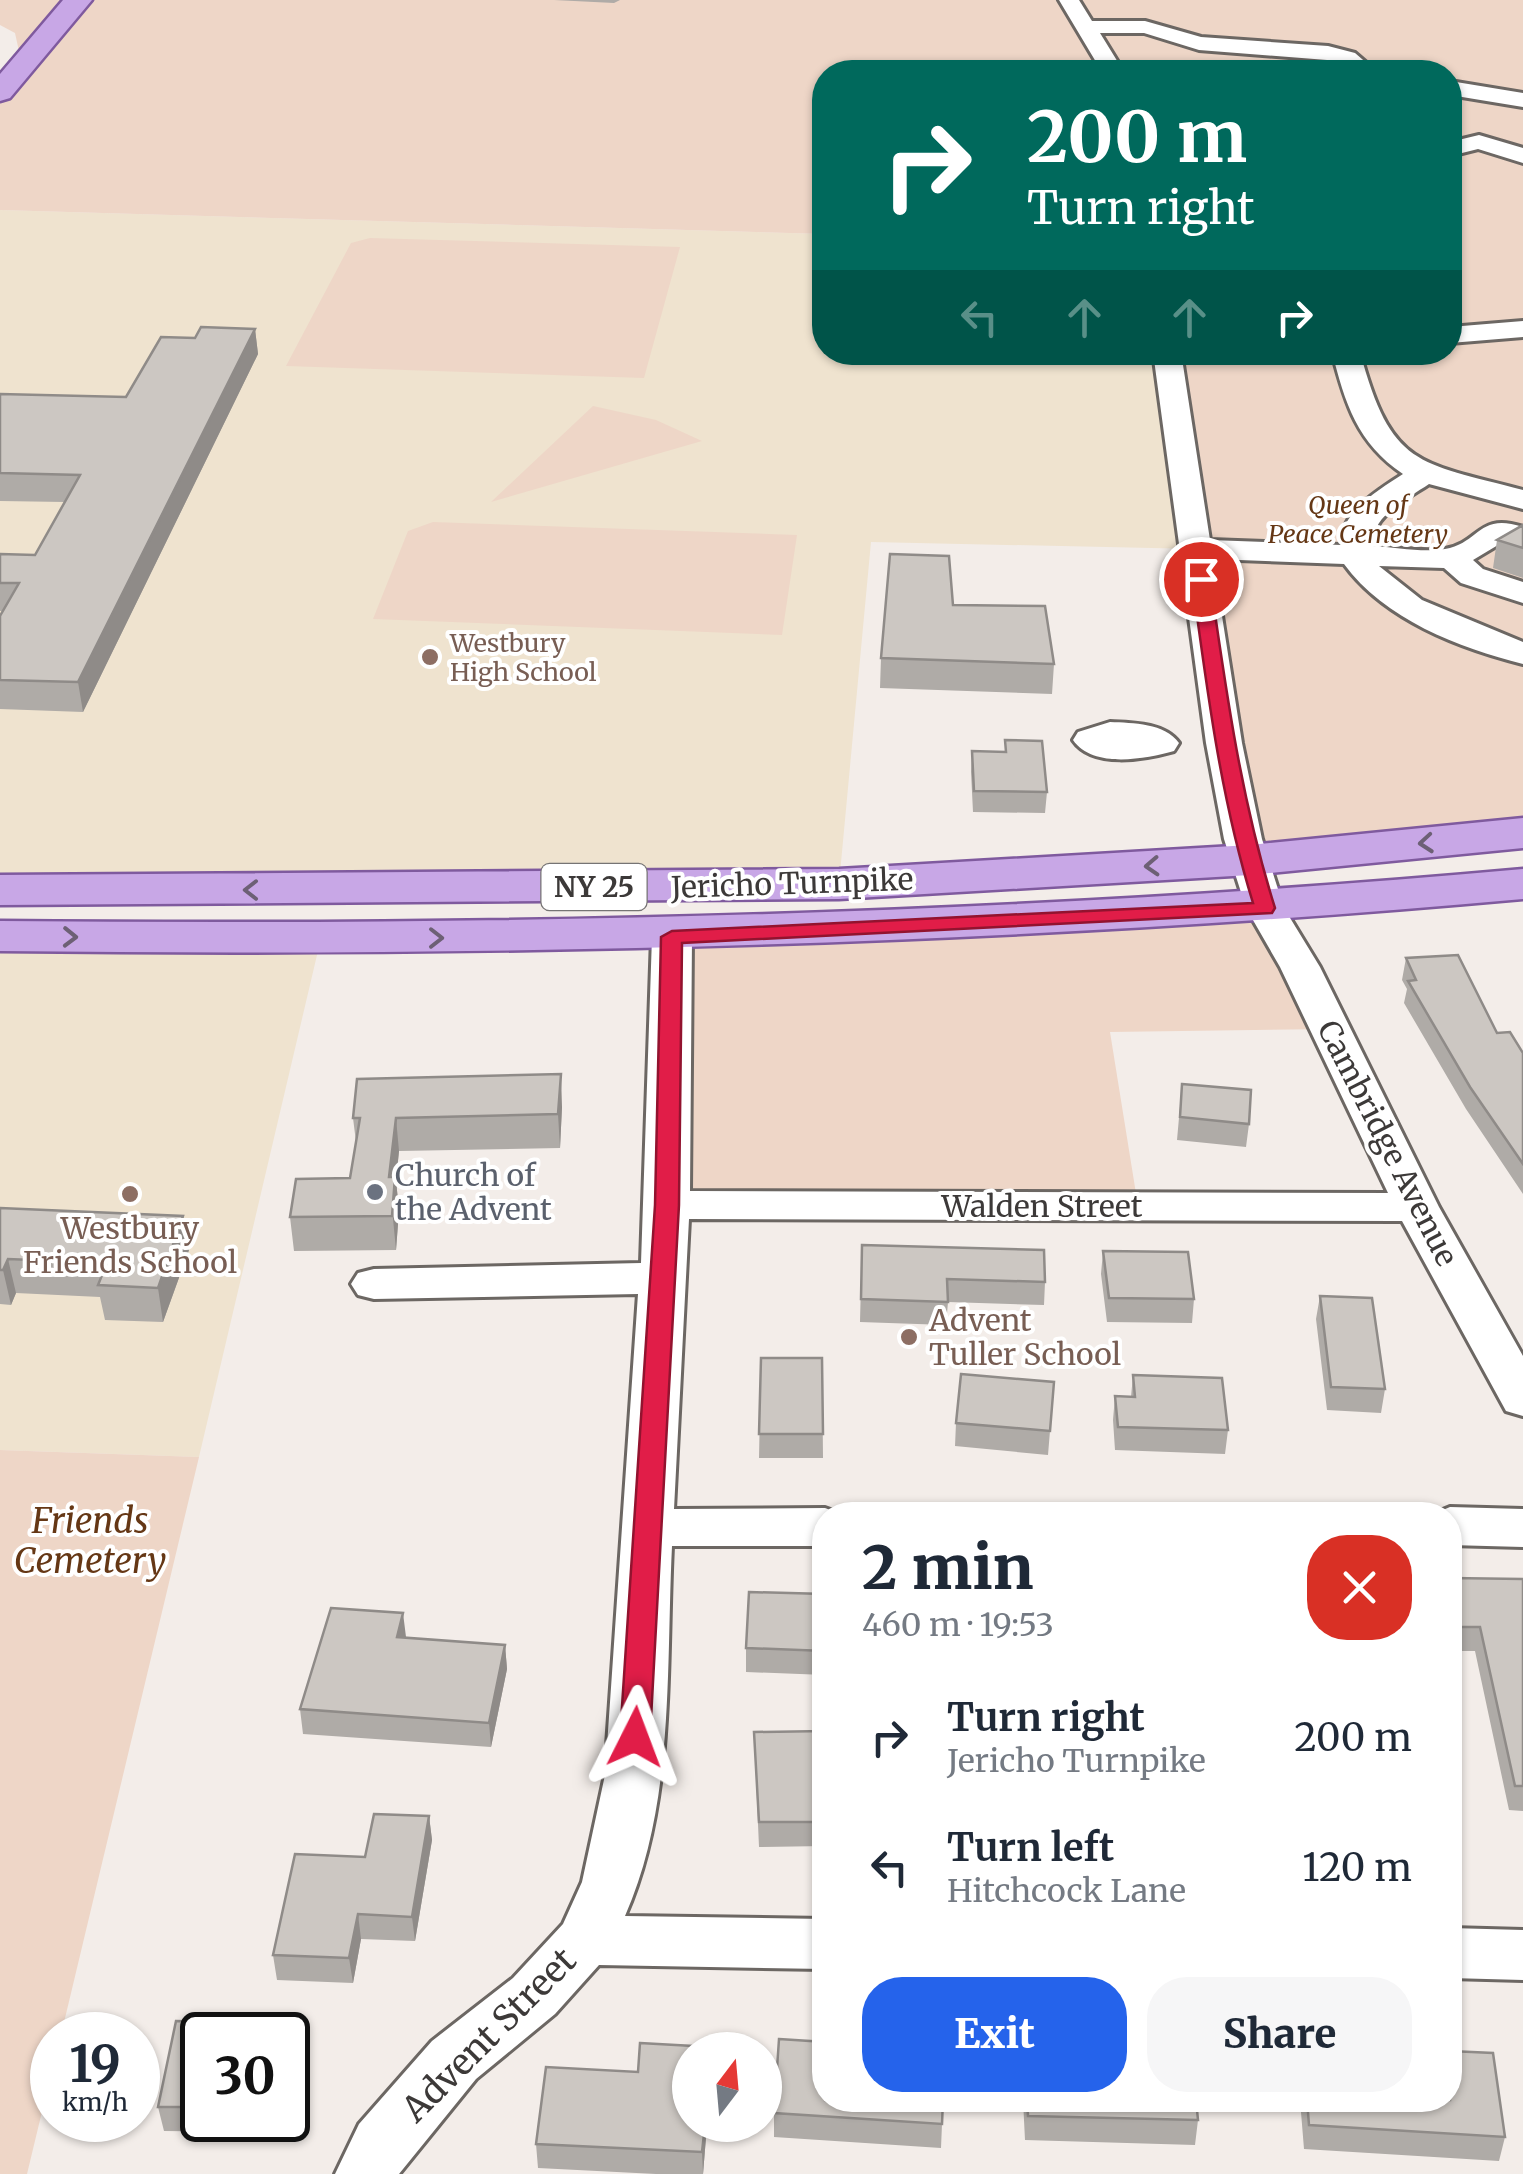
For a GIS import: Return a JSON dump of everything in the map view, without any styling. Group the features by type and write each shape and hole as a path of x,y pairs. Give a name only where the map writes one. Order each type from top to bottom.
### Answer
{"main road":[{"path":"0,92 78,0"},
{"name":"Jericho Turnpike","path":"0,890 672,937 1257,885 1523,834"},
{"name":"Jericho Turnpike","path":"0,936 839,884 1523,884"}],"street":[{"path":"1069,0 1106,60"},
{"path":"1088,27 1145,27 1199,43 1328,53 1349,60"},
{"path":"1462,90 1523,100"},
{"path":"1462,146 1479,142 1523,113"},
{"path":"1479,142 1523,156"},
{"path":"1462,334 1523,329"},
{"name":"Cambridge Avenue","path":"1170,365 1224,743 1257,885 1417,1206 1510,1347 1523,1399"},
{"path":"1349,365 1366,427 1400,459 1424,474 1523,500"},
{"path":"1424,474 1402,485 1366,517 1358,537 1359,556 1380,592 1418,615 1523,654"},
{"path":"1197,549 1452,558 1500,530 1523,538"},
{"path":"1452,558 1472,576 1523,594"},
{"path":"1161,743 1224,743"},
{"name":"Advent Street","path":"368,2174 381,2144 454,2060 534,1996 585,1940 611,1882 633,1775 667,1205 672,937"},
{"name":"Walden Street","path":"667,1205 1417,1206"},
{"path":"374,1284 662,1278"},
{"path":"1462,1526 1523,1528"},
{"path":"646,1528 812,1527"},
{"path":"585,1940 812,1944"},
{"path":"1462,1954 1523,1954"}],"shaded area":[{"name":"Westbury High School","path":"0,210 812,234 812,365 1169,365 1197,549 871,542 839,884 0,890"},
{"name":"Westbury Friends School","path":"0,936 321,938 199,1457 0,1450"}],"green space":[{"name":"Queen of Peace Cemetery","path":"0,0 1523,0 1523,833 1250,860 1169,365 1462,365 1462,60 812,60 812,234 0,210 0,92 22,65 15,33 0,25"},
{"path":"370,238 680,247 644,378 286,366 351,243"},
{"path":"593,406 656,420 702,441 491,502"},
{"path":"433,522 797,535 782,635 373,619 408,531"},
{"path":"1265,908 1330,1029 1110,1032 1138,1206 667,1205 672,937"},
{"name":"Friends Cemetery","path":"0,1450 199,1457 66,2012 30,2012 30,2142 35,2142 27,2174 0,2174"}],"building":[{"path":"201,327 255,329 78,682 0,680 0,616 19,583 0,583 0,554 35,555 80,475 0,473 0,394 126,397 161,337 195,338"},
{"path":"1523,525 1523,548 1497,540"},
{"path":"890,554 949,556 953,605 1045,606 1054,664 881,658"},
{"path":"1005,740 1042,741 1047,792 974,791 972,751 1006,752"},
{"path":"1458,955 1497,1033 1510,1032 1523,1053 1523,1164 1470,1087 1408,981 1416,980 1406,958"},
{"path":"561,1074 558,1114 396,1118 389,1177 395,1177 392,1216 290,1217 296,1179 350,1178 360,1118 353,1118 357,1079"},
{"path":"1182,1084 1251,1090 1249,1124 1180,1117"},
{"path":"0,1208 183,1216 158,1288 98,1285 107,1263 8,1259 0,1270"},
{"path":"862,1245 1044,1250 1045,1282 947,1279 948,1302 861,1299"},
{"path":"1103,1251 1188,1252 1194,1299 1109,1298"},
{"path":"1320,1296 1372,1298 1385,1389 1331,1387"},
{"path":"761,1358 822,1358 823,1434 759,1434"},
{"path":"961,1374 1054,1382 1050,1431 956,1423"},
{"path":"1133,1375 1222,1378 1228,1430 1118,1427 1115,1396 1135,1397"},
{"path":"1462,1578 1523,1579 1523,1786 1515,1786 1480,1627 1462,1627"},
{"path":"749,1592 812,1594 812,1651 746,1648"},
{"path":"331,1608 403,1613 397,1637 505,1645 489,1723 300,1709"},
{"path":"812,1731 812,1822 759,1822 754,1732"},
{"path":"374,1814 429,1816 412,1917 358,1914 349,1958 273,1955 295,1854 365,1857"},
{"path":"176,2021 180,2021 180,2107 160,2107"},
{"path":"782,2039 812,2041 812,2112 942,2112 942,2124 782,2114"},
{"path":"640,2043 672,2045 672,2142 703,2142 702,2152 536,2144 546,2067 638,2072"},
{"path":"1462,2052 1493,2053 1505,2137 1309,2125 1308,2112 1462,2112"},
{"path":"1028,2112 1197,2112 1198,2120 1028,2116"}],"place":[{"name":"Westbury High School","path":"430,657"},
{"name":"Church of the Advent","path":"375,1192"},
{"name":"Westbury Friends School","path":"130,1194"},
{"name":"Advent Tuller School","path":"909,1337"}],"route":[{"path":"635,1737 667,1205 672,937 1073,921 1265,908 1243,839 1224,743 1201,579"}]}
